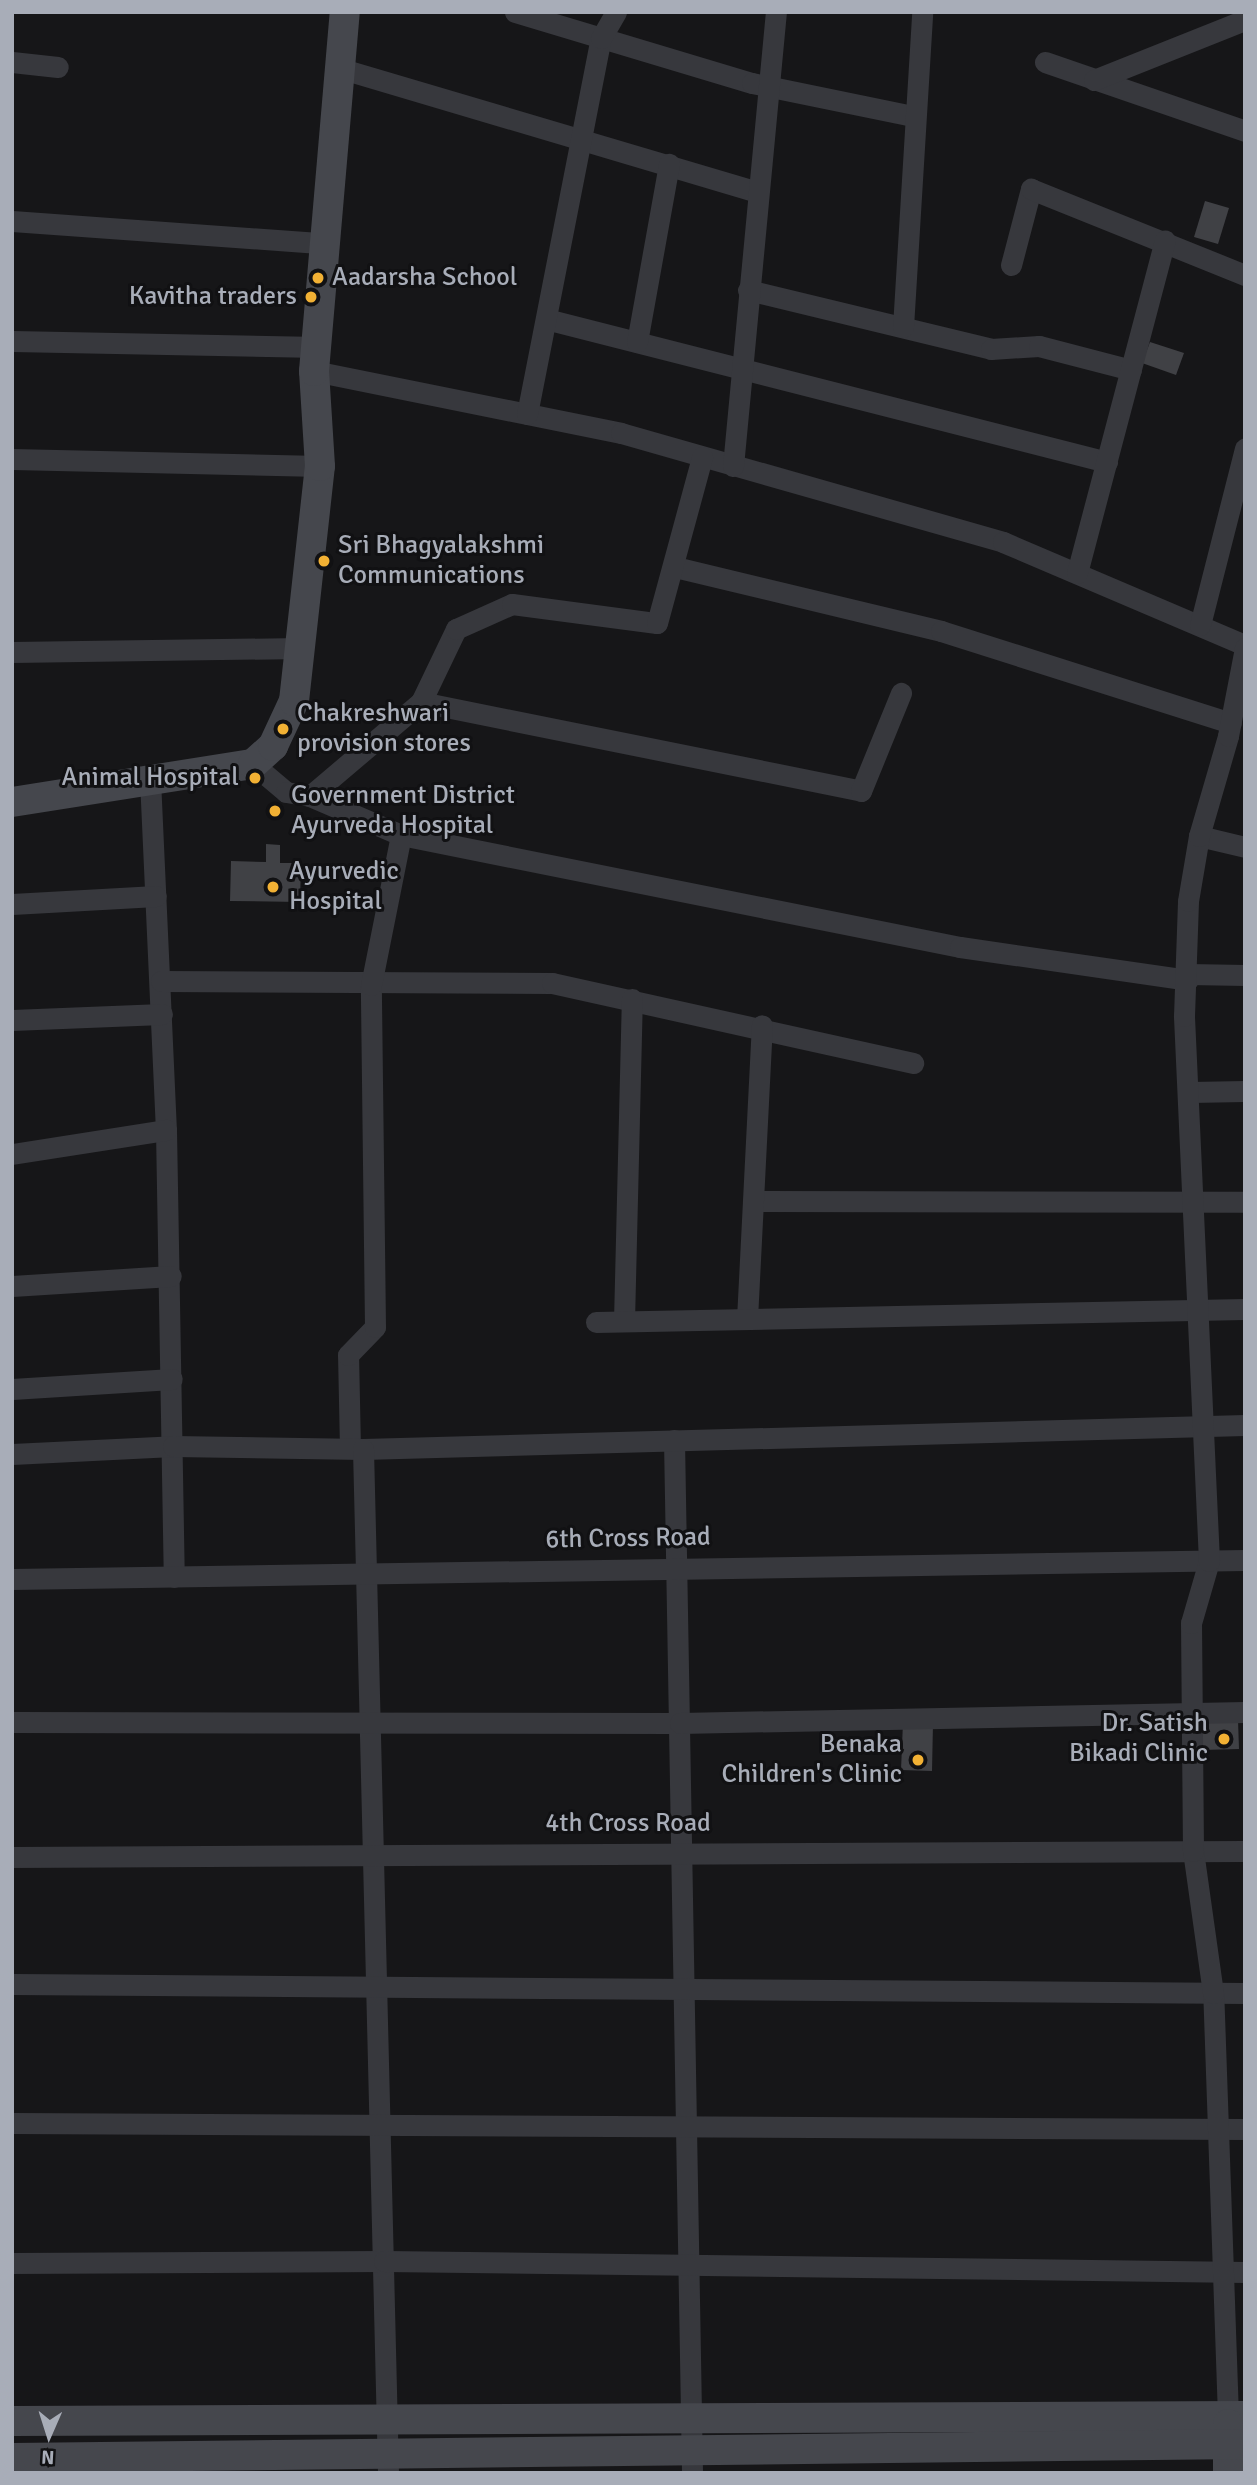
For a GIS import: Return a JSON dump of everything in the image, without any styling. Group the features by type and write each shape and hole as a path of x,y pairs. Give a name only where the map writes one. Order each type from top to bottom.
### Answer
{"street":[{"path":"12,802 253,764 273,746 295,701 320,466 316,359 322,243 345,12"},
{"path":"515,12 767,86 913,116"},
{"path":"527,414 601,38 616,12"},
{"path":"733,466 776,12"},
{"path":"903,327 913,116 922,12"},
{"path":"1094,80 1245,20"},
{"path":"12,62 58,67"},
{"path":"1045,62 1245,131"},
{"path":"339,68 582,137 757,192"},
{"path":"637,342 669,164"},
{"path":"1011,265 1031,189 1165,240 1245,275"},
{"path":"12,220 322,243"},
{"path":"1077,573 1165,240"},
{"path":"748,290 990,349 1039,346 1131,370"},
{"path":"546,319 1107,462"},
{"path":"12,341 316,359 702,457 1003,542 1200,625 1245,647 1236,713 1199,836 1188,901 1191,1092 1188,1203 1209,1561 1191,1623 1193,1851 1213,1993 1222,2272 1235,2438"},
{"path":"1200,625 1245,449"},
{"path":"310,796 421,702 442,652 470,621 512,604 657,624 675,567 702,457"},
{"path":"12,459 320,466"},
{"path":"675,567 942,631 1236,713"},
{"path":"12,652 301,648"},
{"path":"421,702 861,791 901,693"},
{"path":"253,764 286,792 310,796 401,835 960,947 1188,977 1245,975"},
{"path":"150,779 166,1130 174,1577"},
{"path":"389,2463 391,2417 370,1852 368,1574 348,1354 375,1327 371,985 401,835"},
{"path":"1199,836 1245,847"},
{"path":"12,904 156,896"},
{"path":"160,981 371,985 552,983 762,1025 913,1063"},
{"path":"624,1321 632,999"},
{"path":"12,1020 162,1014"},
{"path":"747,1319 762,1025"},
{"path":"1191,1092 1245,1091"},
{"path":"12,1154 166,1130"},
{"path":"753,1201 1245,1202"},
{"path":"12,1286 170,1276"},
{"path":"596,1322 1195,1313 1245,1309"},
{"path":"12,1389 172,1378"},
{"path":"12,1454 173,1446 356,1449 1245,1425"},
{"path":"674,1440 692,2462"},
{"name":"6th Cross Road","path":"12,1579 677,1566 1245,1560"},
{"path":"12,1722 368,1717 680,1723 1245,1712"},
{"name":"4th Cross Road","path":"12,1857 370,1852 1245,1851"},
{"path":"12,1984 376,1989 1245,1993"},
{"path":"12,2123 380,2128 688,2123 1245,2129"},
{"path":"12,2263 384,2261 1245,2272"},
{"path":"12,2421 391,2417 691,2418 1235,2438"},
{"path":"12,2458 389,2463 692,2462 1235,2438"}],"building":[{"path":"1205,201 1229,208 1218,244 1194,237"},
{"path":"1150,342 1184,353 1176,375 1142,363"},
{"path":"266,844 280,845 280,863 301,863 300,902 230,901 231,861 266,862"},
{"path":"1201,1720 1238,1720 1239,1749 1202,1750"},
{"path":"903,1722 933,1723 932,1771 901,1770"}],"place":[{"name":"Aadarsha School","path":"318,278"},
{"name":"Kavitha traders","path":"311,297"},
{"name":"Sri Bhagyalakshmi Communications","path":"324,561"},
{"name":"Chakreshwari provision stores","path":"283,729"},
{"name":"Animal Hospital","path":"255,778"},
{"name":"Government District Ayurveda Hospital","path":"275,811"},
{"name":"Ayurvedic Hospital","path":"273,887"},
{"name":"Dr. Satish Bikadi Clinic","path":"1224,1739"},
{"name":"Benaka Children's Clinic","path":"918,1760"}]}
